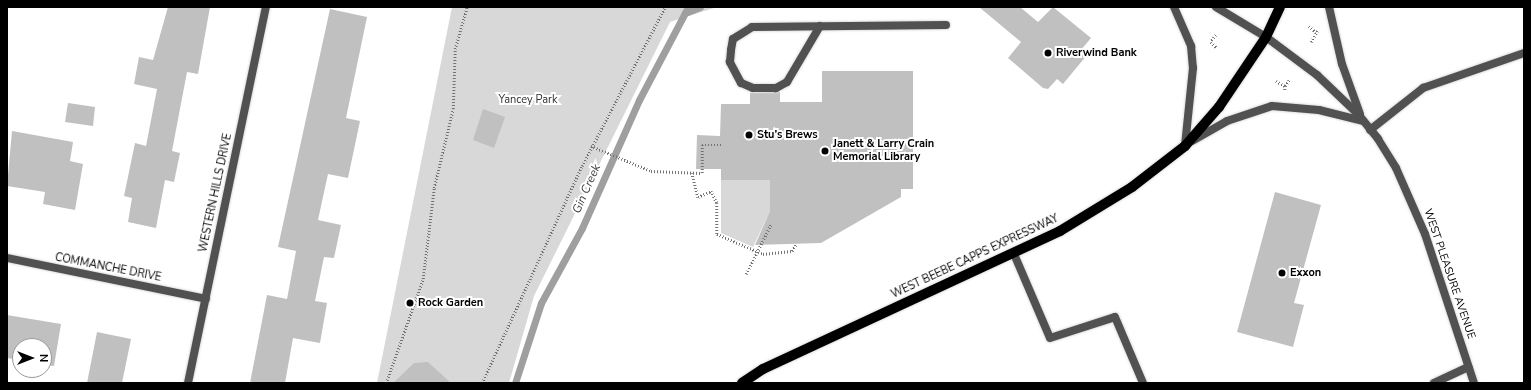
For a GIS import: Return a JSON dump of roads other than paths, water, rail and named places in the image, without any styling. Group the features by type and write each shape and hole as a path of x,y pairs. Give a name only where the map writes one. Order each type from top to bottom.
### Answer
{"main road":[{"name":"WEST BEEBE CAPPS EXPRESSWAY","path":"742,383 763,368 1014,254 1060,231 1132,187 1185,146 1219,107 1266,38 1280,7"}],"street":[{"name":"WESTERN HILLS DRIVE","path":"188,383 266,7"},
{"path":"1174,7 1191,46 1194,68 1185,146"},
{"name":"WEST PLEASURE AVENUE","path":"1216,7 1266,38 1322,80 1370,130 1396,168 1423,227 1474,383"},
{"path":"1328,7 1342,64 1363,121"},
{"path":"820,26 787,82 776,88 753,88 741,82 730,62 733,39 752,27 820,26 946,25"},
{"path":"1370,130 1423,88 1524,53"},
{"path":"1185,146 1227,121 1272,106 1319,110 1363,121"},
{"path":"1014,254 1050,338 1115,317 1143,383"},
{"name":"COMMANCHE DRIVE","path":"7,258 206,298"},
{"path":"1434,383 1469,367"}],"waterway":[{"name":"Gin Creek","path":"515,383 541,303 582,228 639,100 688,7"},
{"path":"685,13 700,7"}],"place":[{"name":"Riverwind Bank","path":"1048,53"},
{"name":"Stu’s Brews","path":"749,135"},
{"name":"Janett & Larry Crain Memorial Library","path":"825,151"},
{"name":"Exxon","path":"1282,273"},
{"name":"Rock Garden","path":"410,303"}],"park label":[{"name":"Yancey Park","path":"528,100"}]}
